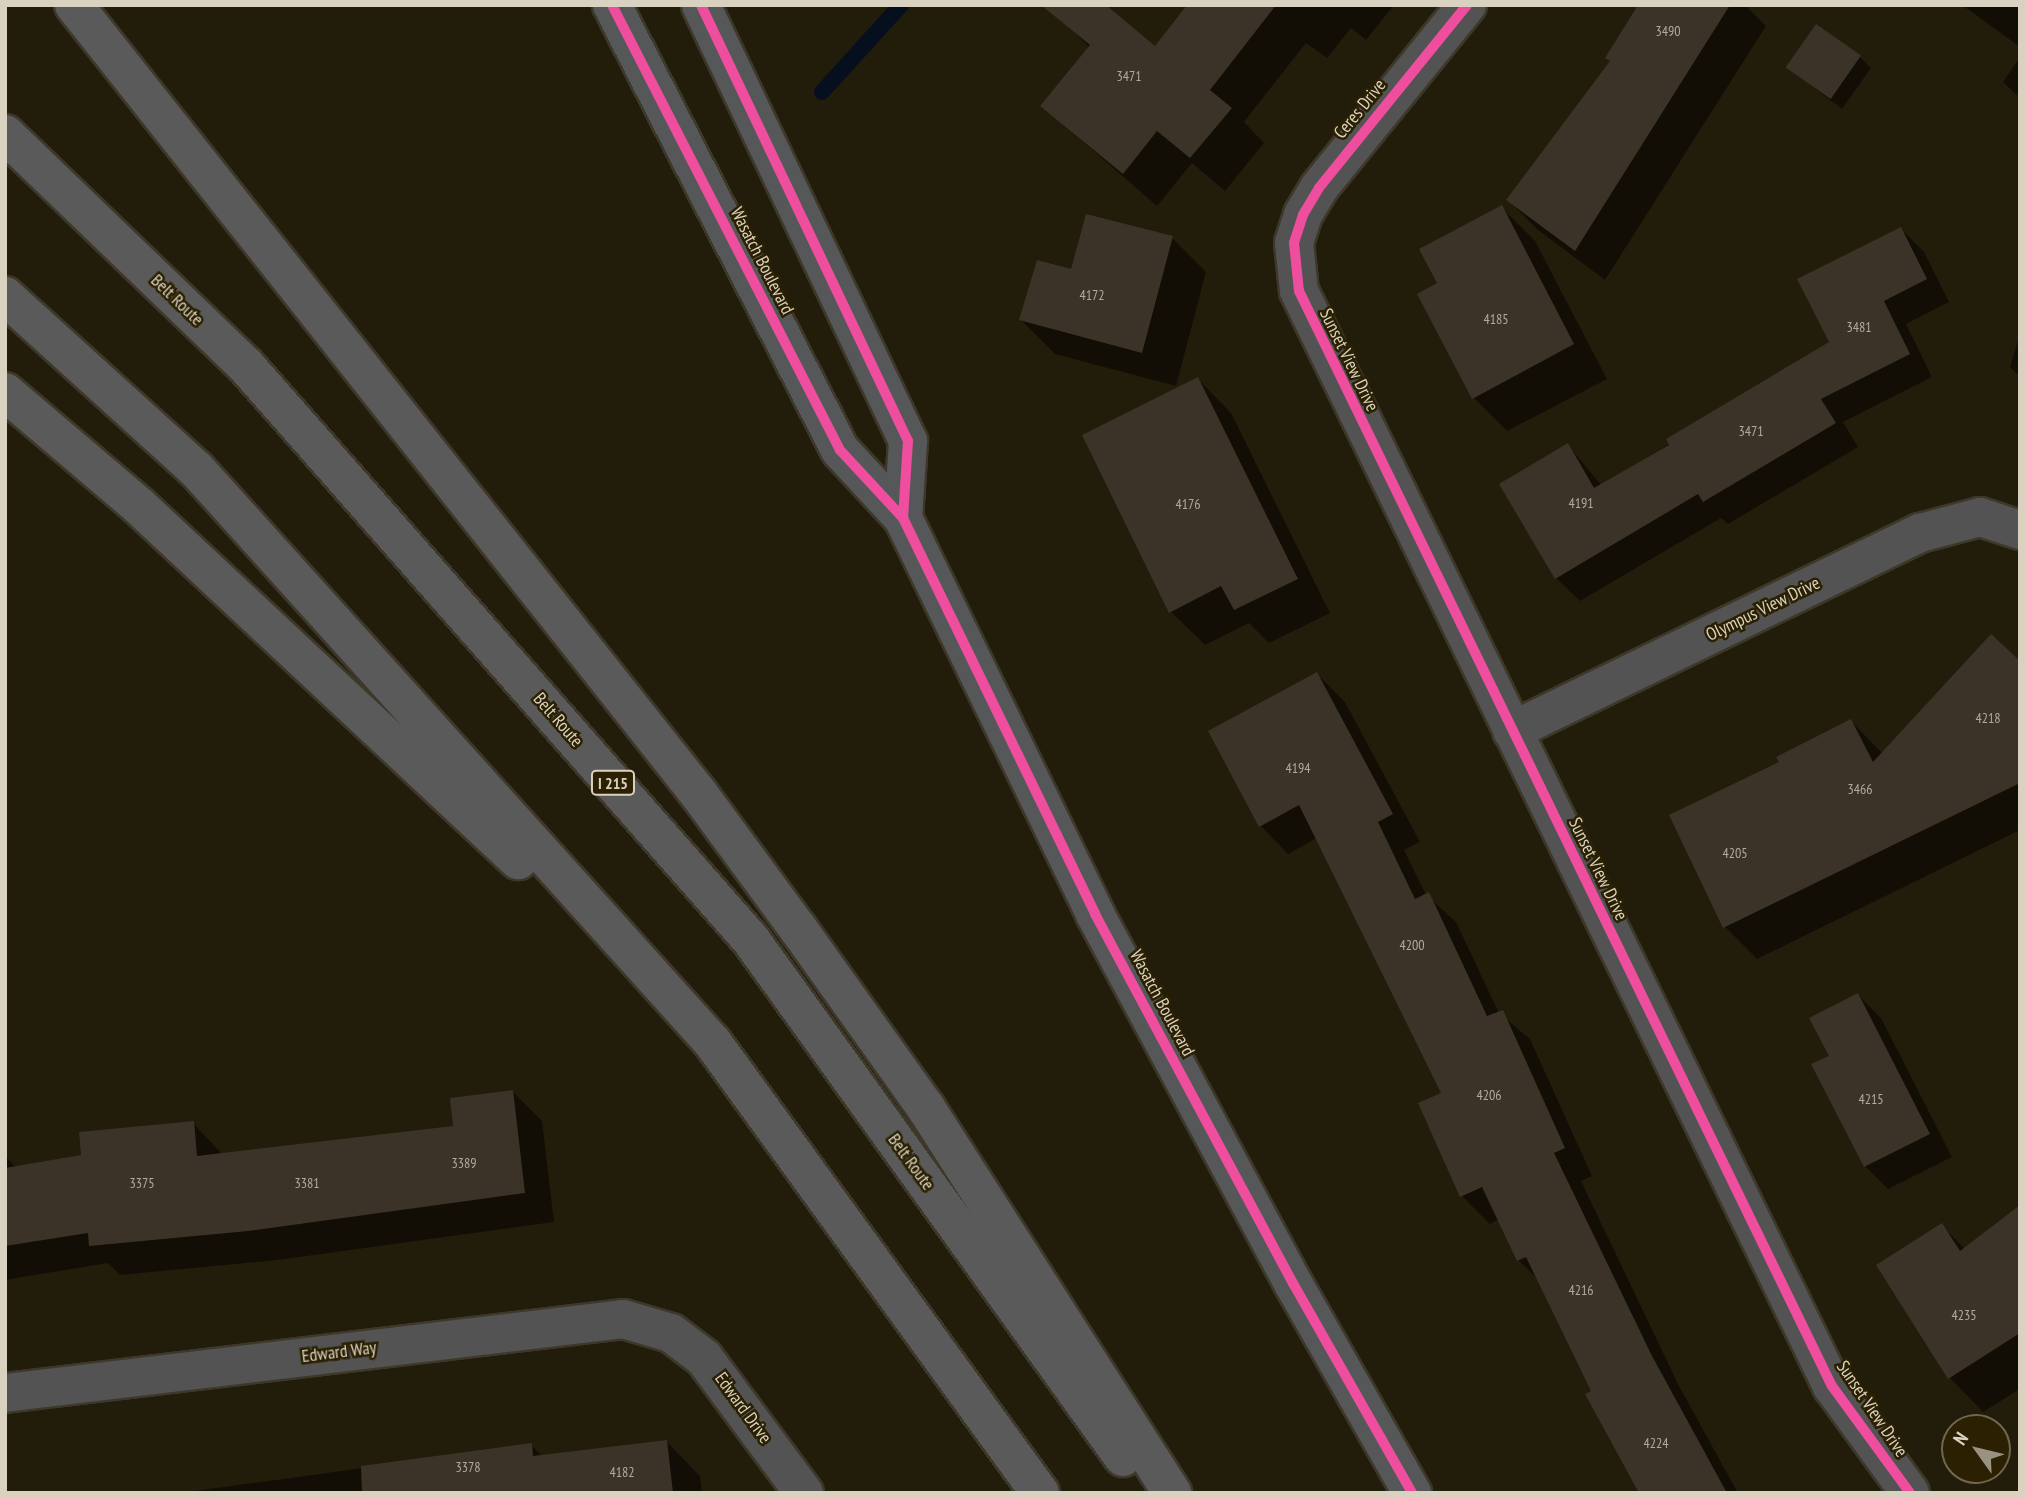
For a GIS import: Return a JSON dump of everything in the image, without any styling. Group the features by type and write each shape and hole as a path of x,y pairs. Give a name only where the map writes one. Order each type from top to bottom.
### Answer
{"highway":[{"path":"74,5 659,743 799,930 956,1153 1172,1493"},
{"name":"Belt Route","path":"5,134 247,368 751,940 1149,1493"},
{"path":"5,296 196,470 713,1043 1040,1493"},
{"path":"5,392 139,506 713,1043"}],"main road":[{"name":"Wasatch Boulevard","path":"611,5 840,450 903,518 1095,914 1275,1250 1412,1493"},
{"name":"Wasatch Boulevard","path":"701,5 908,441 903,518"}],"street":[{"name":"Ceres Drive","path":"1294,243 1319,188 1467,5"},
{"name":"Sunset View Drive","path":"1294,243 1293,267 1307,317 1832,1386 1910,1493"},
{"name":"Olympus View Drive","path":"1512,731 1920,533 1980,517 2020,530"},
{"name":"Edward Way","path":"5,1392 597,1320 648,1323 671,1333"},
{"name":"Edward Drive","path":"671,1333 717,1372 804,1493"}],"building":[{"path":"1041,5 1106,5 1155,46 1187,5 1276,5 1210,90 1232,108 1190,158 1157,131 1123,174 1040,106 1090,45"},
{"path":"1638,5 1730,5 1575,251 1506,200 1610,61 1605,58"},
{"path":"1816,24 1861,56 1831,99 1786,67"},
{"path":"1502,205 1574,344 1472,399 1417,294 1437,283 1419,249"},
{"path":"1086,214 1173,236 1142,353 1019,320 1037,260 1071,269"},
{"path":"1901,227 1927,279 1884,301 1910,354 1821,399 1836,423 1703,502 1698,494 1555,579 1499,484 1568,443 1594,488 1669,445 1666,439 1829,342 1797,279"},
{"path":"1198,377 1298,579 1234,610 1221,586 1169,613 1082,435"},
{"path":"1991,634 2020,661 2020,783 1723,928 1669,815 1779,762 1776,757 1851,719 1873,762"},
{"path":"1317,672 1393,814 1378,822 1415,899 1429,892 1487,1016 1503,1010 1565,1148 1554,1153 1652,1356 1727,1493 1639,1493 1585,1394 1591,1391 1526,1257 1517,1261 1482,1187 1460,1197 1418,1103 1441,1093 1299,805 1259,827 1208,731"},
{"path":"1858,993 1930,1134 1864,1167 1811,1064 1829,1056 1809,1018"},
{"path":"513,1090 525,1193 248,1231 89,1246 88,1233 5,1246 5,1168 81,1155 79,1132 194,1121 197,1156 453,1126 450,1098"},
{"path":"2020,1205 2020,1333 1948,1379 1876,1265 1942,1223 1960,1251"},
{"path":"667,1440 673,1493 362,1493 361,1466 532,1443 533,1456"}],"waterway":[{"path":"822,92 901,5"}],"cycle path":[{"path":"612,5 840,450 903,518 1095,914 1294,1285 1412,1493"},
{"path":"701,5 908,441 903,518"},
{"path":"1467,5 1319,188 1303,215 1294,243 1299,291 1832,1386 1910,1493"}]}
